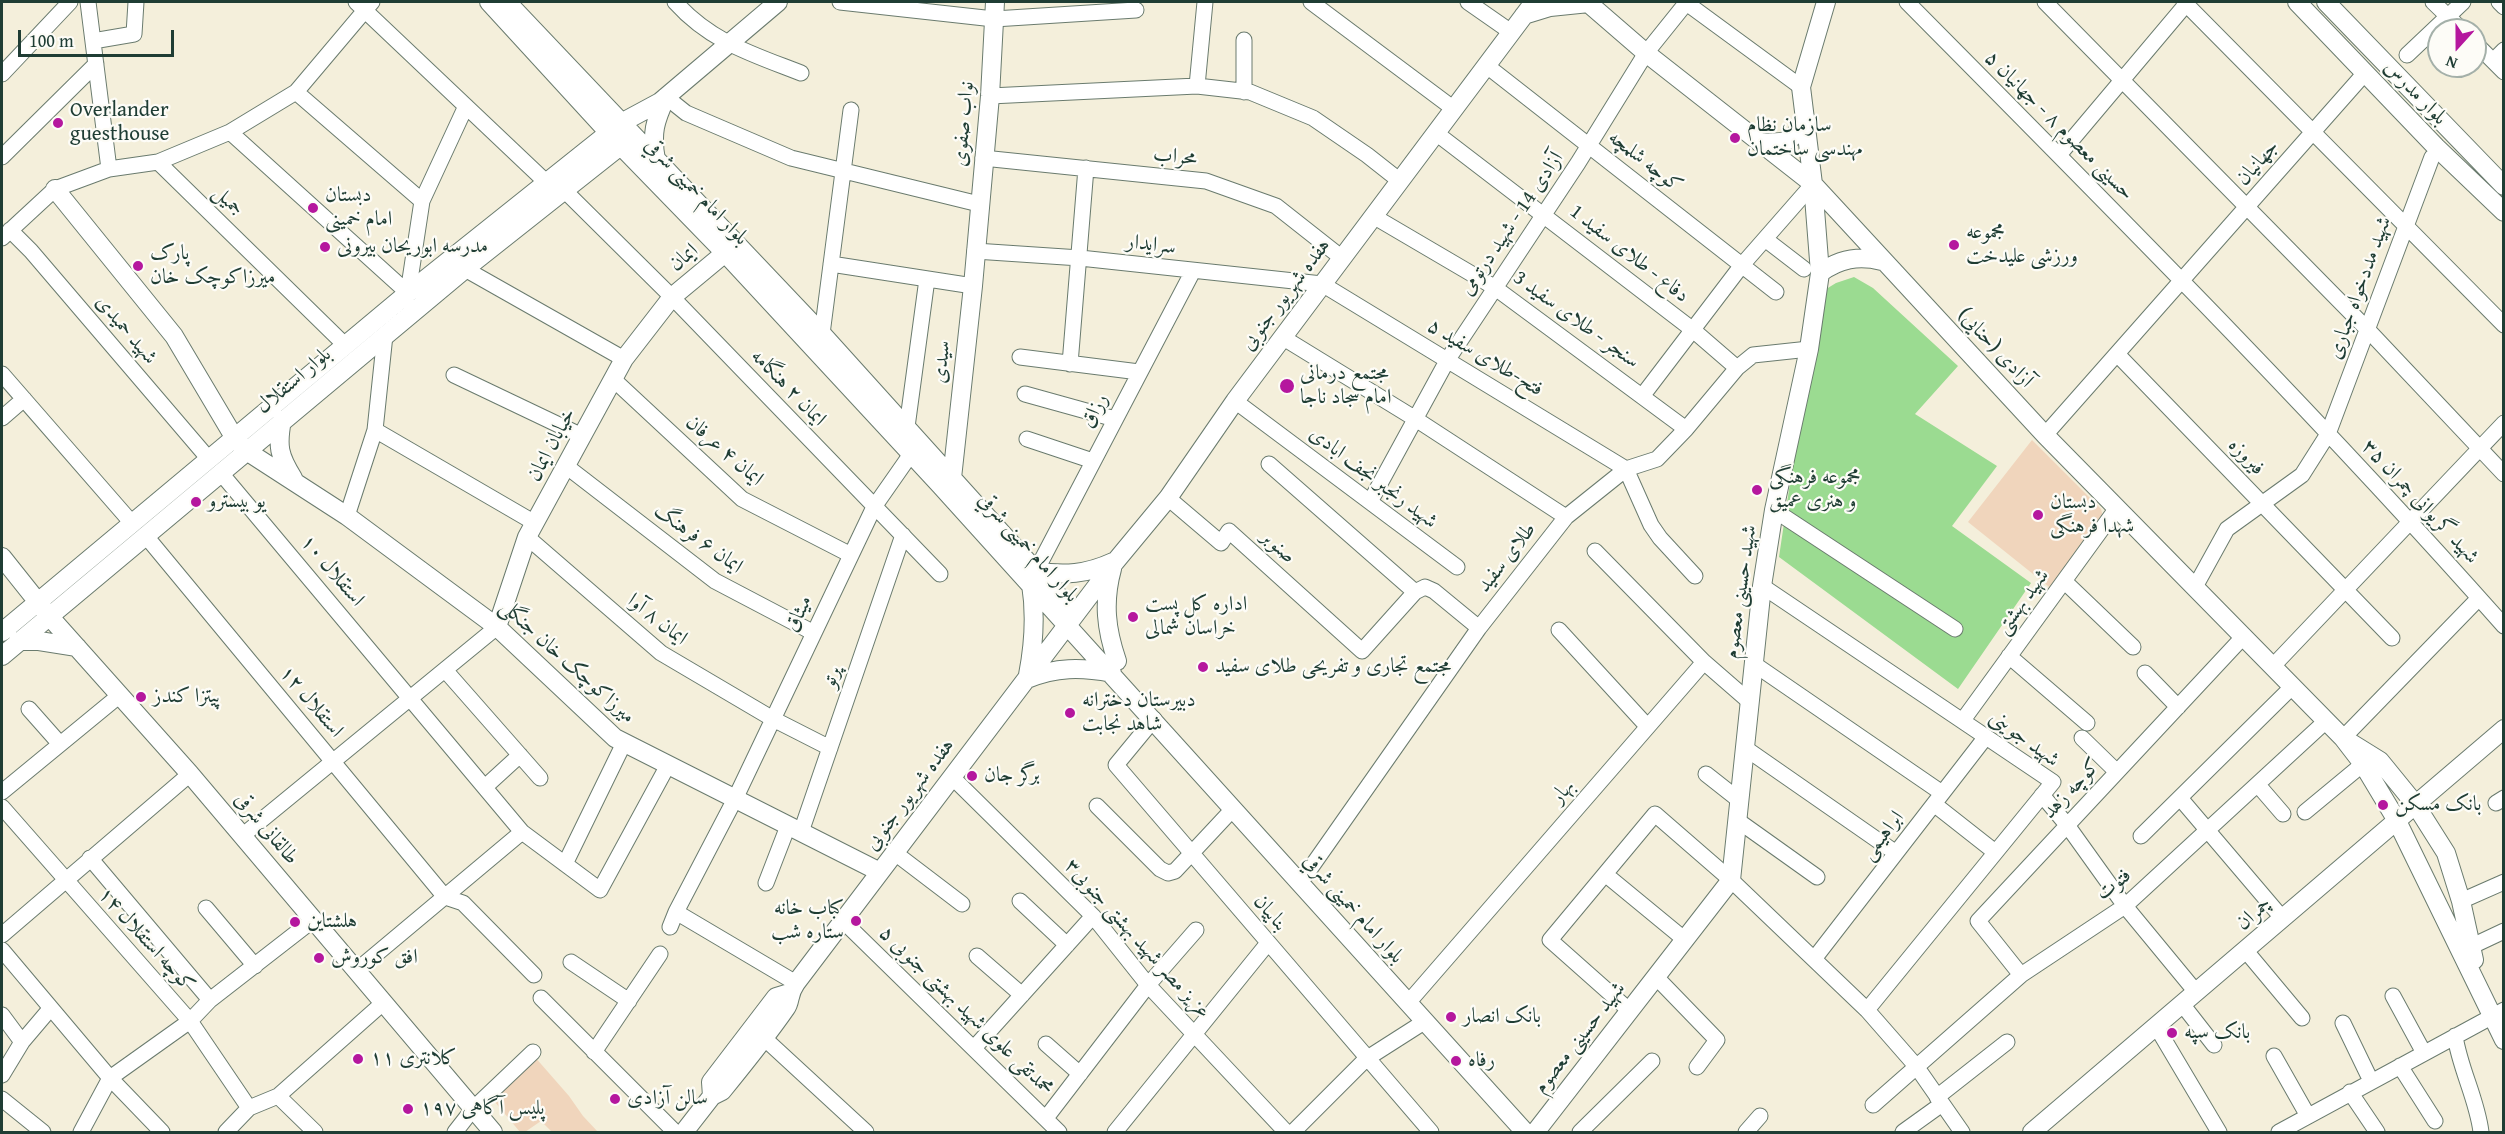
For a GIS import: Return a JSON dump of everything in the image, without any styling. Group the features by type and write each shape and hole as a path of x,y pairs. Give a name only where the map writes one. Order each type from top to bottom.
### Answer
{"main road":[{"name":"بلوار امام خمینی شرقي","path":"489,2 589,110 621,135"},
{"name":"بلوار امام خمینی شرقي","path":"507,2 621,135 822,334 907,427 922,459"},
{"name":"بلوار استقلال","path":"239,444 282,420 564,190 589,161 778,2"},
{"name":"شهید حسینی معصوم","path":"1534,1132 1731,880 1762,586 1774,510 1809,349 1813,184 1801,87 1826,2"},
{"name":"بلوار مدرس","path":"2297,2 2475,186 2504,212"},
{"name":"بلوار مدرس","path":"2326,2 2504,186"},
{"path":"1528,6 1591,5"},
{"name":"آزادی (حنایی)","path":"1591,5 1646,53 1813,184 2045,435 2343,738 2363,764 2396,819 2498,1013"},
{"name":"هفده شهریور جنوبی","path":"684,1132 712,1096 722,1091 764,1038 788,1005 793,988 1115,562 1168,498 1235,401 1487,66 1528,6"},
{"name":"نواب صفوی","path":"975,251 990,96 994,10"},
{"path":"589,110 592,122 589,161 650,165 655,123 663,99"},
{"path":"1759,141 1783,142 1794,137 1804,117"},
{"path":"2465,146 2504,169"},
{"name":"بلوار استقلال","path":"2,656 145,535 214,465 345,345 547,183 589,161"},
{"name":"بلوار امام خمینی شرقي","path":"650,165 725,253 922,459 947,480 1071,620 1414,996 1534,1132"},
{"path":"2475,186 2504,223"},
{"name":"میرزاکوچک خان جنگلی","path":"55,189 174,336 239,444 347,516 497,627 615,738 880,872"},
{"name":"سیدی","path":"947,480 973,286 975,251"},
{"name":"ایمان","path":"672,297 725,253"},
{"path":"1812,271 1849,259 1871,258 1882,261"},
{"name":"خیابان ایمان","path":"497,627 531,530 624,359 672,297"},
{"path":"282,420 278,442 281,461 295,483"},
{"name":"بلوار استقلال","path":"2,632 131,522 214,465"},
{"path":"90,556 103,571"},
{"name":"طالقانی شرقی","path":"2,557 37,601 190,774 493,1132"},
{"path":"1115,562 1107,586 1105,612 1114,667 1060,669 1027,679 1034,631 1033,578 1084,573 1115,562"},
{"path":"17,619 22,592 18,578"},
{"path":"18,641 39,641 77,647"},
{"name":"بلوار امام خمینی شرقي","path":"1114,667 1154,719 1232,810 1424,1022 1534,1132"},
{"name":"چمران","path":"2032,1132 2504,729"},
{"name":"آزادی (حنایی)","path":"2343,738 2380,761 2415,804 2446,853 2461,901 2470,947 2498,1013"},
{"name":"هفده شهریور جنوبی","path":"712,1096 711,1082 776,996 793,988"},
{"path":"2498,1013 2504,1040"}],"street":[{"path":"2,75 70,2"},
{"path":"88,2 109,169"},
{"path":"93,41 134,34 135,2"},
{"path":"675,2 692,21 728,45 801,73"},
{"path":"692,21 695,2"},
{"path":"840,2 994,10 1136,10"},
{"path":"1197,86 1205,2"},
{"path":"1311,2 1454,109"},
{"path":"1468,2 1511,32"},
{"path":"1686,2 1801,87"},
{"name":"آزادی 14 - شهید درتومی","path":"1370,502 1448,359 1589,145 1646,53 1686,2"},
{"name":"حسینی معصوم ۸ - جهانیان ۵","path":"1907,2 2182,280 2328,434"},
{"path":"2045,2 2367,328 2504,474"},
{"path":"2059,155 2186,2 2504,325"},
{"path":"2433,2 2448,17"},
{"path":"2407,55 2463,2"},
{"path":"2499,2 2504,7"},
{"path":"4,234 55,189 109,169 158,162 230,132 296,92 364,4 547,183"},
{"path":"1244,40 1244,92"},
{"path":"2487,52 2500,61"},
{"path":"2,157 96,64"},
{"name":"کوچه شلمچه","path":"1487,66 1776,292"},
{"name":"جهانیان","path":"2045,435 2365,73"},
{"path":"990,96 1197,86 1244,92 1313,118 1400,181"},
{"path":"296,92 422,201"},
{"path":"663,99 686,113 780,154 979,204"},
{"path":"408,293 422,201 466,106"},
{"path":"822,334 851,110"},
{"path":"230,132 408,293"},
{"name":"دفاع - طلای سفید 1","path":"1436,133 1693,330 1737,368"},
{"name":"محراب","path":"983,158 1206,181 1276,206 1342,258"},
{"name":"شهید مددخواه جباری","path":"2195,587 2227,529 2302,475 2328,434 2432,158"},
{"name":"جمیل","path":"158,162 345,345"},
{"path":"1070,364 1086,168"},
{"path":"1643,395 1742,265 1813,184"},
{"name":"ایمان ۲ هنگامه","path":"564,190 672,297 940,574"},
{"name":"سنجر - طلای سفید 3","path":"1373,216 1494,287 1686,429"},
{"name":"شهید حمیدی","path":"4,234 39,260 214,465"},
{"path":"1765,238 1812,271"},
{"name":"سرایدار","path":"975,251 1080,258 1322,284"},
{"path":"831,264 973,286"},
{"path":"465,269 624,359"},
{"name":"رزاق","path":"1033,578 1192,271"},
{"path":"907,427 927,279"},
{"name":"فتح-طلای سفید ۵","path":"1322,284 1626,469"},
{"path":"347,516 375,430 385,334"},
{"path":"1282,338 1414,418 1566,517"},
{"name":"طلای سفید","path":"1305,876 1479,628 1566,517 1626,469 1657,459 1686,429 1737,368 1753,355 1809,349"},
{"name":"فیروزه","path":"2117,354 2392,638"},
{"path":"1020,357 1139,372"},
{"path":"2,374 131,522"},
{"path":"454,375 582,436"},
{"name":"ایمان ۴ عرفان","path":"613,379 742,499 851,555"},
{"path":"1025,394 1115,418"},
{"path":"2,418 24,399"},
{"name":"شهید رنجبر نجف ابادی","path":"1235,401 1457,567"},
{"path":"2273,666 2504,423"},
{"name":"ایمان ۸ آوا","path":"375,430 531,530 661,653 772,719 830,748"},
{"name":"شهید گریوانی چمران ۳۵","path":"2328,434 2504,626"},
{"path":"1027,439 1093,461"},
{"name":"میثاق","path":"670,927 735,799 874,507 922,459"},
{"path":"1269,464 1415,592 1425,586 1434,591 1479,628"},
{"name":"استقلال ۱۰","path":"214,465 412,698 522,832 600,890 668,765"},
{"name":"ایمان ۶ فرهنگ","path":"566,466 715,581 814,633"},
{"path":"1626,469 1651,525 1695,576"},
{"name":"صنوبر","path":"1168,498 1221,543 1229,531 1362,651 1415,592"},
{"name":"شهید بهشتی","path":"1963,720 2117,508"},
{"path":"1774,510 1955,629"},
{"name":"استقلال ۱۲","path":"145,535 445,897"},
{"name":"پرتو","path":"766,883 795,829 830,748 903,535"},
{"path":"1595,551 1704,662 1750,702"},
{"path":"2064,581 2133,647"},
{"name":"شهید جوینی","path":"1762,586 2053,782 1867,1010"},
{"path":"2343,738 2479,598"},
{"path":"242,836 497,627"},
{"path":"1559,630 1647,726"},
{"name":"کوچه زهد","path":"2022,975 1978,921 2244,636"},
{"path":"2009,656 2084,730 2117,772"},
{"name":"بهار","path":"1414,996 1704,662"},
{"path":"1754,664 1938,799 1995,852"},
{"path":"446,670 540,778"},
{"path":"2145,673 2178,707"},
{"path":"2141,836 2293,686"},
{"path":"2,792 120,695"},
{"path":"29,709 60,744"},
{"name":"بناییان","path":"1154,719 1116,765 1431,1132"},
{"name":"فتوت","path":"1873,1105 2022,975 2125,906 2326,721"},
{"name":"ابراهیمی","path":"1814,959 1985,738"},
{"path":"566,864 624,743"},
{"path":"1745,748 1896,854"},
{"path":"485,787 520,755"},
{"path":"2305,812 2363,764"},
{"path":"2,935 190,774"},
{"path":"1706,774 1739,800"},
{"name":"عزیز مصر شهید بهشتی جنوبی۳","path":"952,777 1093,916 1148,985 1286,1132"},
{"path":"2258,785 2283,814"},
{"path":"2042,795 2067,825 2125,906 2196,992"},
{"path":"2180,798 2283,919"},
{"path":"1097,806 1160,869 1168,873 1175,871 1232,810"},
{"name":"۱۴ کوچه استقلال","path":"2,807 64,881 190,1021 249,1108"},
{"path":"1630,1011 1550,940 1655,814 1731,880 1867,1010 1916,1066 1962,1132"},
{"path":"1737,820 1817,877"},
{"path":"356,970 522,832"},
{"path":"895,853 963,904"},
{"path":"90,858 210,1000"},
{"path":"1605,874 1684,939"},
{"path":"2461,901 2504,882"},
{"path":"445,897 463,903 534,975"},
{"path":"1020,901 1067,945"},
{"path":"206,908 255,966"},
{"path":"676,912 793,988"},
{"path":"974,1048 1093,916"},
{"path":"81,1132 110,1078 190,1021 210,1000 313,920"},
{"name":"محمدتقی علوی شهید بهشتی جنوبی ۵","path":"843,921 1059,1132"},
{"path":"1046,1118 1148,985 1196,930"},
{"path":"2470,947 2504,931"},
{"path":"1115,1132 1268,943"},
{"path":"2,950 110,1078 162,1132"},
{"path":"2246,951 2301,1018"},
{"path":"594,1052 660,954"},
{"path":"977,956 1022,995"},
{"path":"571,962 629,1001"},
{"path":"1656,977 1716,1040 1697,1067"},
{"path":"2393,996 2424,1053"},
{"path":"541,998 675,1132"},
{"path":"226,1132 249,1108 278,1096 383,1003"},
{"path":"2182,1004 2214,1045"},
{"path":"2,1075 22,1042 50,1009"},
{"path":"2286,1131 2350,1092 2498,1013"},
{"path":"2,1015 22,1042"},
{"path":"1293,1132 1366,1059 1424,1022"},
{"path":"2343,1023 2371,1081"},
{"path":"2157,1026 2219,1132"},
{"path":"2455,1036 2459,1060 2479,1117 2481,1132"},
{"path":"764,1038 866,1132"},
{"path":"1903,1132 2007,1042"},
{"path":"1046,1044 1080,1074"},
{"path":"455,1132 473,1109 533,1052"},
{"path":"2274,1056 2308,1116"},
{"path":"1580,1132 1652,1061"},
{"path":"2400,1066 2435,1120"},
{"path":"2350,1092 2377,1132"},
{"path":"278,1096 315,1132"},
{"path":"2,1098 43,1132"},
{"path":"1746,1132 1760,1116"}],"shaded area":[{"name":"دبستان شهدا فرهنگی","path":"2032,440 2101,509 2104,521 2053,590 1968,522"},
{"path":"527,1048 598,1132 552,1132 541,1121 525,1132 520,1132 484,1089"}],"green space":[{"path":"1854,277 1873,288 1958,366 1915,414 1997,466 1952,526 2031,583 1958,689 1779,557 1818,294 1836,283"}],"place":[{"name":"Overlander guesthouse","path":"58,123"},
{"name":"سازمان نظام مهندسی ساختمان","path":"1735,138"},
{"name":"دبستان امام خمینی","path":"313,208"},
{"name":"مجموعه ورزشی علیدخت","path":"1954,245"},
{"name":"مدرسه ابوریحان بیرونی","path":"325,247"},
{"name":"پارک میرزاکوچک خان","path":"138,266"},
{"name":"مجتمع درمانی امام سجاد ناجا","path":"1287,386"},
{"name":"مجموعه فرهنگی و هنری عمیق","path":"1757,490"},
{"name":"یو بیسترو","path":"196,502"},
{"name":"دبستان شهدا فرهنگی","path":"2038,515"},
{"name":"اداره کل پست خراسان شمالی","path":"1133,617"},
{"name":"مجتمع تجاری و تفریحی طلای سفید","path":"1203,667"},
{"name":"پیتزا کندز","path":"141,697"},
{"name":"دبیرستان دخترانه شاهد نجابت","path":"1070,713"},
{"name":"برگر جان","path":"972,776"},
{"name":"بانک مسکن","path":"2383,805"},
{"name":"کباب خانه ستاره شب","path":"856,921"},
{"name":"هلشتاین","path":"295,922"},
{"name":"افق کوروش","path":"319,958"},
{"name":"بانک انصار","path":"1451,1017"},
{"name":"بانک سپه","path":"2172,1033"},
{"name":"کلانتری ۱۱","path":"358,1059"},
{"name":"رفاه","path":"1456,1061"},
{"name":"سالن آزادی","path":"615,1099"},
{"name":"پلیس آگاهی ۱۹۷","path":"408,1109"}]}
